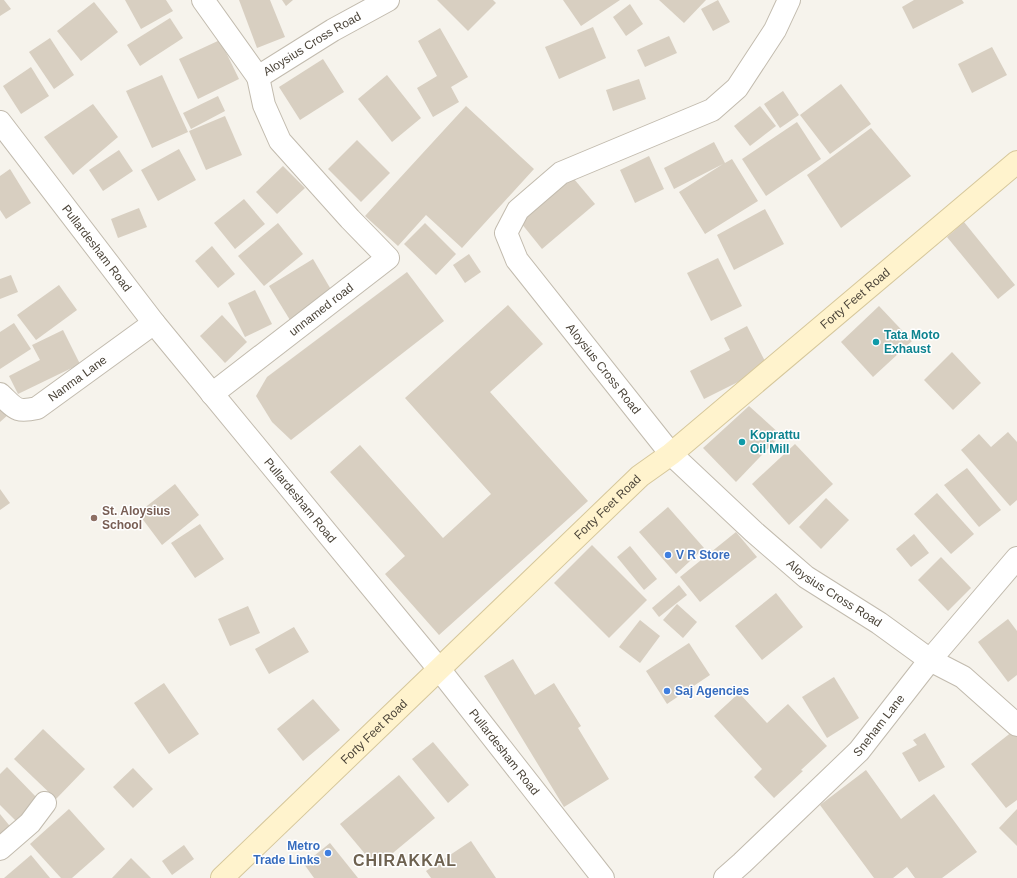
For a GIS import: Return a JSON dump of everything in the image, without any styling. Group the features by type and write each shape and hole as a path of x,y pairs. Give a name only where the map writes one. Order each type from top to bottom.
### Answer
{"main road":[{"name":"Forty Feet Road","path":"222,878 640,476 671,454 1017,162"}],"street":[{"name":"Aloysius Cross Road","path":"203,0 258,77 333,30 388,0"},
{"name":"Aloysius Cross Road","path":"789,0 775,30 737,88 712,110 561,173 518,210 506,233 517,260 671,454 754,532 806,577 879,624 930,660 963,677 1017,725"},
{"name":"unnamed road","path":"212,394 388,258 350,219 280,141 264,105 258,77"},
{"name":"Pullardesham Road","path":"0,122 154,323 439,670 603,878"},
{"name":"Nanma Lane","path":"0,394 16,409 25,411 36,408 154,323"},
{"name":"Sneham Lane","path":"725,878 859,751 930,660 1017,558"},
{"path":"0,849 30,823 46,803"}],"building":[{"path":"0,0 4,0 11,9 0,16"},
{"path":"125,0 166,0 173,11 141,29"},
{"path":"239,0 270,0 285,37 257,48"},
{"path":"282,0 293,0 286,6"},
{"path":"437,0 493,0 496,3 468,31"},
{"path":"563,0 620,0 581,26"},
{"path":"659,0 706,0 684,23"},
{"path":"718,0 730,22 713,31 701,9"},
{"path":"914,0 962,0 964,3 913,29 902,7"},
{"path":"94,2 118,32 81,61 57,31"},
{"path":"630,4 643,24 626,36 613,17"},
{"path":"170,18 183,38 140,66 127,45"},
{"path":"593,27 606,58 559,79 545,47"},
{"path":"440,28 468,77 451,87 459,102 433,117 417,88 437,76 418,41"},
{"path":"669,36 677,53 645,67 637,50"},
{"path":"50,38 74,75 54,89 29,52"},
{"path":"220,40 239,79 198,99 179,59"},
{"path":"992,47 1007,75 972,93 958,64"},
{"path":"323,59 344,92 300,120 279,87"},
{"path":"31,67 49,96 21,114 3,86"},
{"path":"162,75 188,132 152,148 126,91"},
{"path":"387,75 421,118 392,142 358,99"},
{"path":"639,79 646,99 613,111 606,90"},
{"path":"841,84 871,124 830,154 800,115"},
{"path":"783,91 799,115 780,128 764,104"},
{"path":"218,96 225,111 191,129 183,113"},
{"path":"93,104 118,137 73,175 44,137"},
{"path":"466,106 534,169 462,248 426,215 398,246 365,216"},
{"path":"760,106 776,126 750,146 734,126"},
{"path":"225,116 242,155 206,170 189,131"},
{"path":"797,122 821,159 766,196 742,159"},
{"path":"871,128 911,176 841,228 807,175"},
{"path":"357,140 390,173 361,202 328,169"},
{"path":"714,142 725,163 732,159 758,201 705,234 679,192 723,164 674,189 664,168"},
{"path":"179,149 196,180 158,201 141,170"},
{"path":"119,150 133,171 103,191 89,170"},
{"path":"649,156 664,189 635,203 620,170"},
{"path":"283,166 305,188 277,214 256,192"},
{"path":"10,169 31,203 6,219 0,210 0,176"},
{"path":"569,173 595,204 542,249 517,218"},
{"path":"244,199 265,224 235,249 214,223"},
{"path":"139,208 147,227 118,238 111,219"},
{"path":"765,209 784,244 734,270 717,235"},
{"path":"964,222 1015,285 998,299 947,237"},
{"path":"278,223 303,254 264,286 238,256"},
{"path":"425,223 456,254 436,275 404,244"},
{"path":"212,246 235,274 218,288 195,261"},
{"path":"469,254 481,272 465,283 453,265"},
{"path":"718,258 742,306 711,321 687,273"},
{"path":"313,259 333,293 290,320 269,286"},
{"path":"407,272 444,321 291,440 272,422 256,396 267,377"},
{"path":"11,275 18,292 0,299 0,279"},
{"path":"59,285 77,310 36,340 17,315"},
{"path":"255,290 272,324 245,337 228,303"},
{"path":"508,305 543,344 490,392 588,501 439,635 385,574 405,556 330,472 360,445 443,538 491,494 405,398"},
{"name":"Tata Moto Exhaust","path":"879,306 912,341 873,377 841,342"},
{"path":"222,315 247,342 225,363 200,336"},
{"path":"14,323 31,349 0,369 0,332"},
{"path":"747,326 768,367 704,399 690,371 730,350 724,338"},
{"path":"63,330 80,364 18,394 9,376 40,360 32,345"},
{"path":"952,352 981,383 953,410 924,380"},
{"path":"0,403 9,414 0,422"},
{"name":"Koprattu Oil Mill","path":"749,406 781,435 736,482 703,448"},
{"path":"1008,432 1017,442 1017,500 1010,506 961,450 979,434 991,447"},
{"path":"795,444 833,484 789,525 752,484"},
{"path":"967,468 1001,510 979,527 944,485"},
{"path":"175,484 199,515 162,545 138,513"},
{"path":"0,489 10,503 0,510"},
{"path":"937,493 974,534 951,554 914,514"},
{"path":"826,498 849,520 821,549 799,527"},
{"path":"668,507 704,548 676,574 639,532"},
{"path":"200,524 224,559 195,578 171,543"},
{"path":"736,532 757,557 700,602 680,577"},
{"path":"914,534 929,553 911,567 896,549"},
{"path":"592,545 647,600 609,638 554,583"},
{"path":"630,546 657,579 644,590 617,557"},
{"path":"941,557 971,588 948,611 918,580"},
{"path":"679,585 687,595 659,617 652,608"},
{"path":"776,593 803,627 762,660 735,626"},
{"path":"677,604 697,622 683,638 663,620"},
{"path":"248,606 260,633 230,646 218,619"},
{"path":"1008,619 1017,631 1017,675 1008,682 978,642"},
{"path":"640,620 660,636 640,663 619,647"},
{"path":"294,627 309,652 269,674 255,649"},
{"path":"689,643 710,675 667,704 646,671"},
{"path":"513,659 535,695 554,683 581,726 578,728 609,779 564,807 484,676"},
{"path":"834,677 859,718 827,738 802,697"},
{"path":"164,683 199,734 169,754 134,703"},
{"path":"739,693 767,723 788,704 827,746 774,798 754,777 762,769 714,716"},
{"path":"313,699 340,730 303,761 277,729"},
{"path":"1017,728 1017,800 1006,808 971,764"},
{"path":"43,729 85,769 56,799 14,759"},
{"path":"925,733 945,767 919,782 902,753 917,745 913,740"},
{"path":"433,742 469,785 448,803 412,759"},
{"path":"7,767 38,799 16,821 0,805 0,774"},
{"path":"133,768 153,789 133,808 113,787"},
{"path":"866,770 901,819 934,794 977,852 942,878 915,878 907,867 893,878 874,878 820,805"},
{"path":"399,775 435,818 376,867 340,824"},
{"path":"69,809 105,849 72,878 61,878 30,844"},
{"path":"1017,809 1017,846 999,828"},
{"path":"0,814 13,830 0,840"},
{"path":"471,841 496,878 431,878 426,871"},
{"name":"Metro Trade Links","path":"330,843 358,878 314,878 304,864"},
{"path":"184,845 194,859 172,875 162,861"},
{"path":"31,855 50,878 4,878"},
{"path":"131,858 151,878 112,878"}],"place":[{"name":"Tata Moto Exhaust","path":"876,342"},
{"name":"Koprattu Oil Mill","path":"742,442"},
{"name":"St. Aloysius School","path":"94,518"},
{"name":"V R Store","path":"668,555"},
{"name":"Saj Agencies","path":"667,691"},
{"name":"Metro Trade Links","path":"328,853"}],"district":[{"name":"CHIRAKKAL","path":"405,860"}]}
